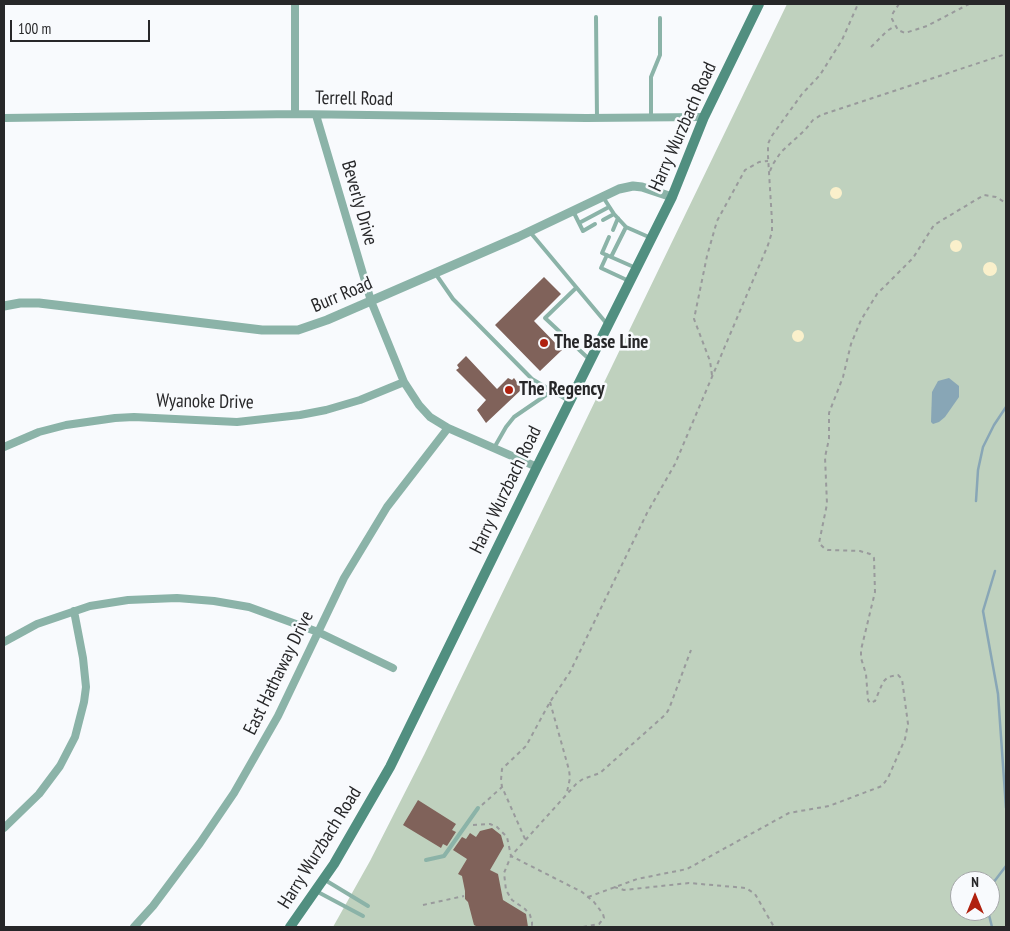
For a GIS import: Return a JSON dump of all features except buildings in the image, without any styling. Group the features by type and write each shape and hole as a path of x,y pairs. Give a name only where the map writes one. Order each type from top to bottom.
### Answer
{"main road":[{"name":"Harry Wurzbach Road","path":"290,927 324,880 390,767 536,467 672,197 704,118 759,4"}],"street":[{"path":"295,4 295,114"},
{"name":"Terrell Road","path":"4,118 295,114 704,118"},
{"name":"Beverly Drive","path":"316,115 371,301 404,382 418,405 430,417 448,428 536,467"},
{"name":"Burr Road","path":"4,306 20,303 39,303 262,330 287,331 309,327 371,301 530,232 619,189 633,186 672,197"},
{"name":"Wyanoke Drive","path":"4,447 39,432 94,420 134,417 237,422 326,410 360,400 404,382"},
{"name":"East Hathaway Drive","path":"134,927 153,906 234,793 278,716 344,578 387,507 448,428"},
{"path":"4,642 37,624 90,606 141,598 214,600 249,607 318,632 393,668"},
{"path":"4,828 39,794 60,766 75,737 86,687 83,658 74,611"}],"lane":[{"path":"596,17 597,118"},
{"path":"651,118 651,77 660,55 660,18"},
{"path":"603,197 609,208 626,227 651,238"},
{"path":"579,223 609,208"},
{"path":"573,211 583,231 595,224"},
{"path":"603,220 614,214"},
{"path":"612,230 618,218"},
{"path":"626,227 601,268 629,281"},
{"path":"530,232 607,325"},
{"path":"609,237 602,253 636,268"},
{"path":"435,273 453,299 532,378 569,401"},
{"path":"576,288 545,318 590,360"},
{"path":"494,448 506,426 514,417 552,391"},
{"path":"426,860 444,856 478,808"},
{"path":"324,880 368,906"},
{"path":"316,891 362,916"}],"path":[{"path":"525,839 502,787 502,769 526,746 550,702 570,672 647,513 675,464 772,232 768,144 802,94 820,75 842,40 858,4"},
{"path":"899,4 892,16 895,26 903,33 913,32 969,4"},
{"path":"871,47 887,31 895,26"},
{"path":"769,173 781,152 805,130 812,120 821,114 1006,54"},
{"path":"712,378 710,361 694,319 707,256 717,220 745,170 758,162 768,161"},
{"path":"588,897 653,875 670,874 687,869 789,813 829,806 882,786 888,778 905,739 908,724 903,701 902,679 898,675 888,677 883,682 878,697 873,703 870,703 868,700 866,674 861,658 875,592 874,558 870,554 860,551 828,550 820,543 827,504 825,457 829,439 829,414 846,369 856,332 865,313 877,294 913,258 934,224 984,195 996,197 1006,203"},
{"path":"532,927 530,915 512,900 506,890 504,873 511,856 566,794 584,779 600,773 666,714 691,650"},
{"path":"550,702 569,770 570,778 566,794"},
{"path":"478,808 502,787"},
{"path":"465,826 482,824 497,827 508,837 511,856"},
{"path":"511,856 582,892 588,897 600,909 604,918 599,924 583,927"},
{"path":"614,887 624,890 689,883 746,888 755,894 774,927"},
{"path":"423,905 464,896"}],"green space":[{"path":"787,4 1006,4 1006,927 333,927 370,861 424,755"}],"sand":[{"path":"836,187 842,193 836,199 830,193"},
{"path":"956,240 962,246 956,252 950,246"},
{"path":"990,262 995,264 997,269 995,274 990,276 985,274 983,269 985,264"},
{"path":"798,330 804,336 798,342 792,336"}],"water":[{"path":"949,378 959,386 959,397 945,417 933,424 931,422 932,392 938,381"}],"waterway":[{"path":"976,501 978,470 983,447 1006,407"},
{"path":"995,571 983,611 998,694 1006,808"},
{"path":"1000,874 1006,866"},
{"path":"990,921 992,927"}],"place":[{"name":"The Base Line","path":"544,343"},
{"name":"The Regency","path":"509,390"}]}
